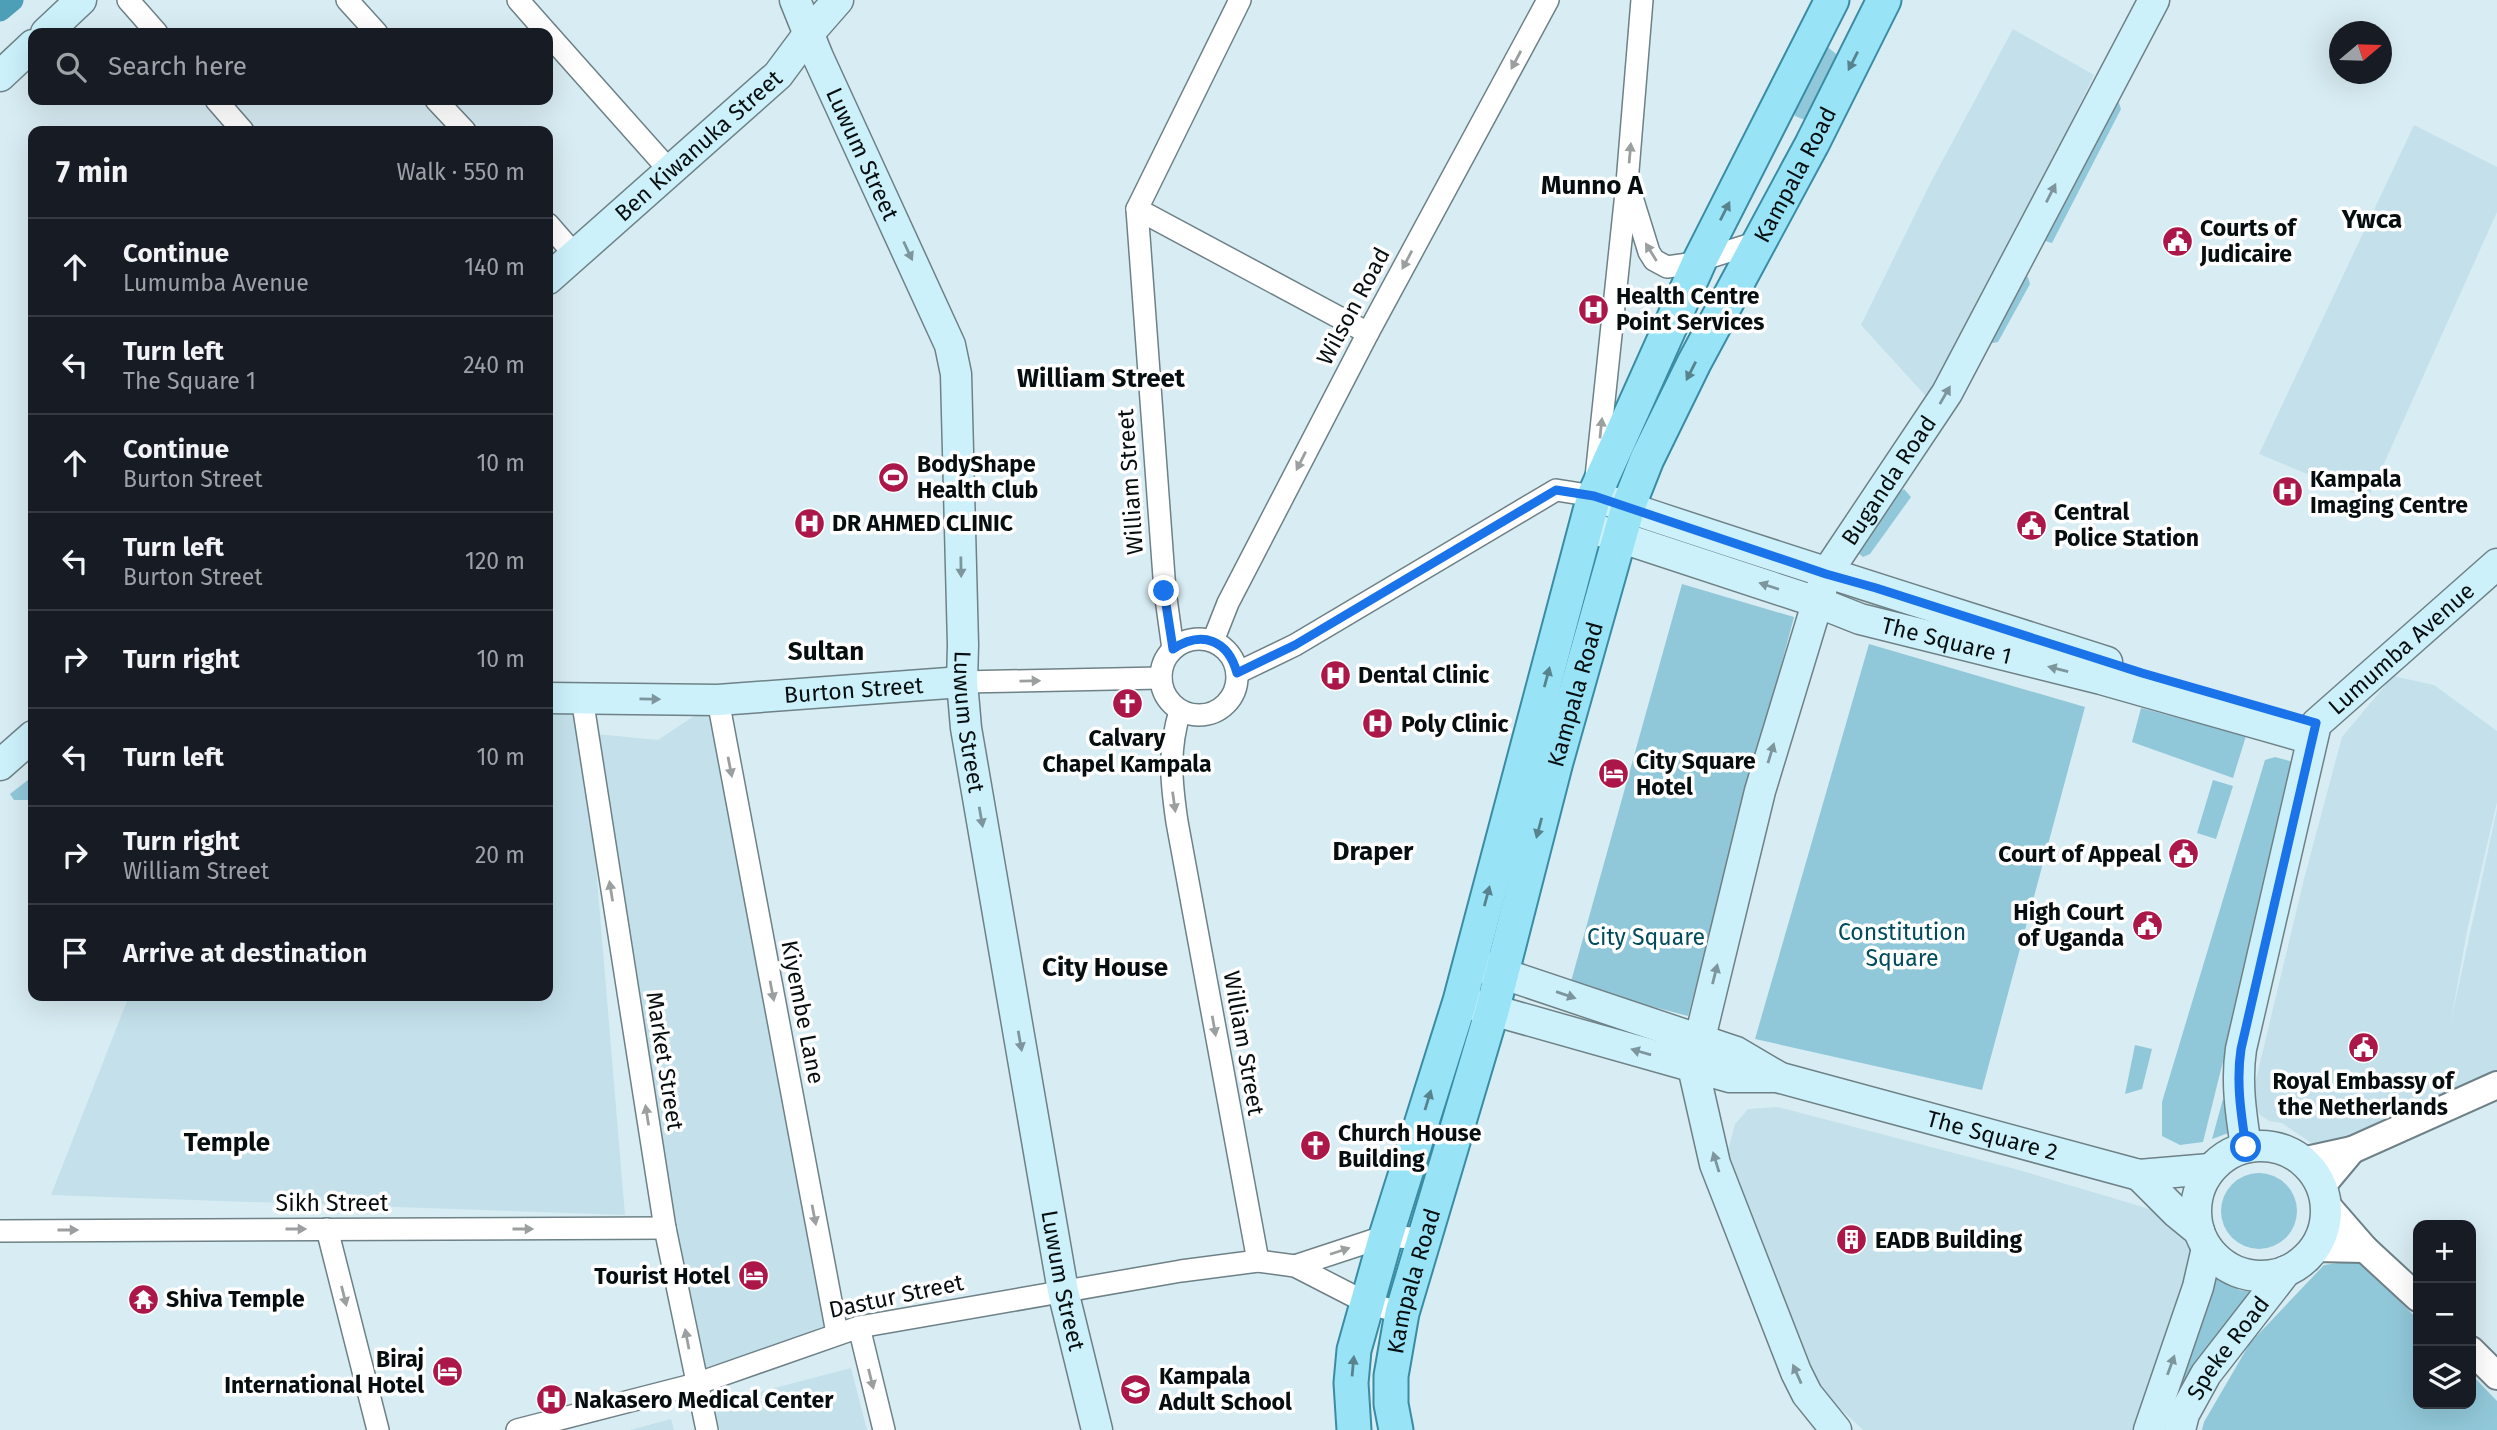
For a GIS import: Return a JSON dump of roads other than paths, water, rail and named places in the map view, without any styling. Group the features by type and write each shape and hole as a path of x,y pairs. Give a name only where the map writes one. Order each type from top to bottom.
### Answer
{"main road":[{"path":"51,28 81,0"},
{"name":"Luwum Street","path":"795,0 818,57 950,345 956,374 962,682 966,728 1063,1291 1097,1430"},
{"name":"Ben Kiwanuka Street","path":"553,275 778,75 838,0"},
{"name":"Kampala Road","path":"1354,1430 1351,1383 1354,1350 1386,1236 1460,1001 1590,511 1700,260 1832,0"},
{"name":"Kampala Road","path":"1396,1430 1391,1405 1391,1376 1402,1313 1492,1011 1556,762 1624,522 1647,459 1884,0"},
{"name":"Buganda Road","path":"1836,1430 1807,1394 1796,1372 1715,1164 1704,1118 1696,1054 1760,791 1826,574 1947,393 2154,0"},
{"path":"0,76 28,50"},
{"name":"The Square 1","path":"1590,511 1876,588 2314,731"},
{"name":"The Square 1","path":"1624,522 1860,619 2314,731"},
{"name":"Lumumba Avenue","path":"2314,731 2497,564"},
{"name":"Burton Street","path":"553,698 718,700 962,682"},
{"path":"2246,1147 2239,1094 2241,1049 2314,731"},
{"path":"0,765 28,740"},
{"name":"The Square 2","path":"1469,962 1696,1054 1730,1077 1777,1077 2139,1175 2210,1169"},
{"name":"The Square 2","path":"1460,1001 1492,1011 1696,1054"},
{"path":"2139,1175 2203,1240 2219,1261 2234,1270 2269,1276 2297,1265 2315,1248 2324,1227 2323,1195 2314,1173 2302,1161 2280,1148 2246,1147 2221,1159 2210,1169 2197,1198 2196,1215 2203,1240"},
{"name":"Speke Road","path":"2149,1430 2198,1287 2203,1240"},
{"name":"Speke Road","path":"2180,1430 2184,1414 2206,1374 2286,1271"}],"street":[{"path":"128,0 153,28"},
{"path":"347,0 372,28"},
{"path":"518,0 543,28"},
{"path":"1240,0 1137,209 1368,333"},
{"name":"Wilson Road","path":"1213,641 1228,603 1368,333 1548,0"},
{"path":"1237,673 1295,645 1556,490 1590,511 1628,183 1642,0"},
{"path":"553,39 670,171"},
{"path":"220,105 239,126"},
{"path":"441,105 460,126"},
{"path":"1628,183 1646,244 1654,260 1667,268 1758,242"},
{"name":"William Street","path":"1137,209 1164,591 1173,649"},
{"path":"553,230 575,255"},
{"path":"1192,639 1213,641 1230,654 1237,673 1237,685 1232,697 1215,713 1191,715 1180,711 1166,696 1161,677 1162,667 1173,649 1192,639"},
{"name":"Burton Street","path":"962,682 1161,677"},
{"name":"Market Street","path":"582,698 665,1228 706,1430"},
{"name":"Kiyembe Lane","path":"718,700 837,1333"},
{"name":"William Street","path":"1180,711 1173,733 1170,773 1258,1261"},
{"path":"2302,1161 2352,1150 2497,1085"},
{"path":"2352,1150 2323,1195 2365,1249 2413,1293"},
{"name":"Sikh Street","path":"0,1231 665,1228"},
{"path":"327,1229 378,1430"},
{"name":"Dastur Street","path":"1295,1266 1386,1236 1423,1239"},
{"path":"2315,1248 2365,1249"},
{"name":"Dastur Street","path":"523,1429 696,1384 859,1327 1181,1271 1258,1261 1295,1266 1367,1303 1402,1313"},
{"path":"859,1327 884,1430"},
{"path":"2476,1355 2497,1376"}],"waterway":[{"path":"0,10 12,0"}],"place":[{"name":"Courts of Judicaire","path":"2177,241"},
{"name":"Health Centre Point Services","path":"1593,309"},
{"name":"BodyShape Health Club","path":"894,477"},
{"name":"Kampala Imaging Centre","path":"2287,492"},
{"name":"DR AHMED CLINIC","path":"809,523"},
{"name":"Central Police Station","path":"2031,525"},
{"name":"Dental Clinic","path":"1335,675"},
{"name":"Calvary Chapel Kampala","path":"1127,704"},
{"name":"Poly Clinic","path":"1378,724"},
{"name":"City Square Hotel","path":"1613,774"},
{"name":"Court of Appeal","path":"2184,854"},
{"name":"High Court of Uganda","path":"2147,925"},
{"name":"Royal Embassy of the Netherlands","path":"2363,1047"},
{"name":"Church House Building","path":"1315,1146"},
{"name":"EADB Building","path":"1852,1240"},
{"name":"Tourist Hotel","path":"753,1276"},
{"name":"Shiva Temple","path":"143,1299"},
{"name":"Biraj International Hotel","path":"447,1372"},
{"name":"Kampala Adult School","path":"1136,1389"},
{"name":"Nakasero Medical Center","path":"551,1400"}],"district":[{"name":"Munno A","path":"1592,185"},
{"name":"Ywca","path":"2372,219"},
{"name":"William Street","path":"1101,378"},
{"name":"Sultan","path":"826,651"},
{"name":"Draper","path":"1373,851"},
{"name":"City House","path":"1105,967"},
{"name":"Temple","path":"227,1142"}],"park label":[{"name":"City Square","path":"1646,937"},
{"name":"Constitution Square","path":"1902,945"}]}
